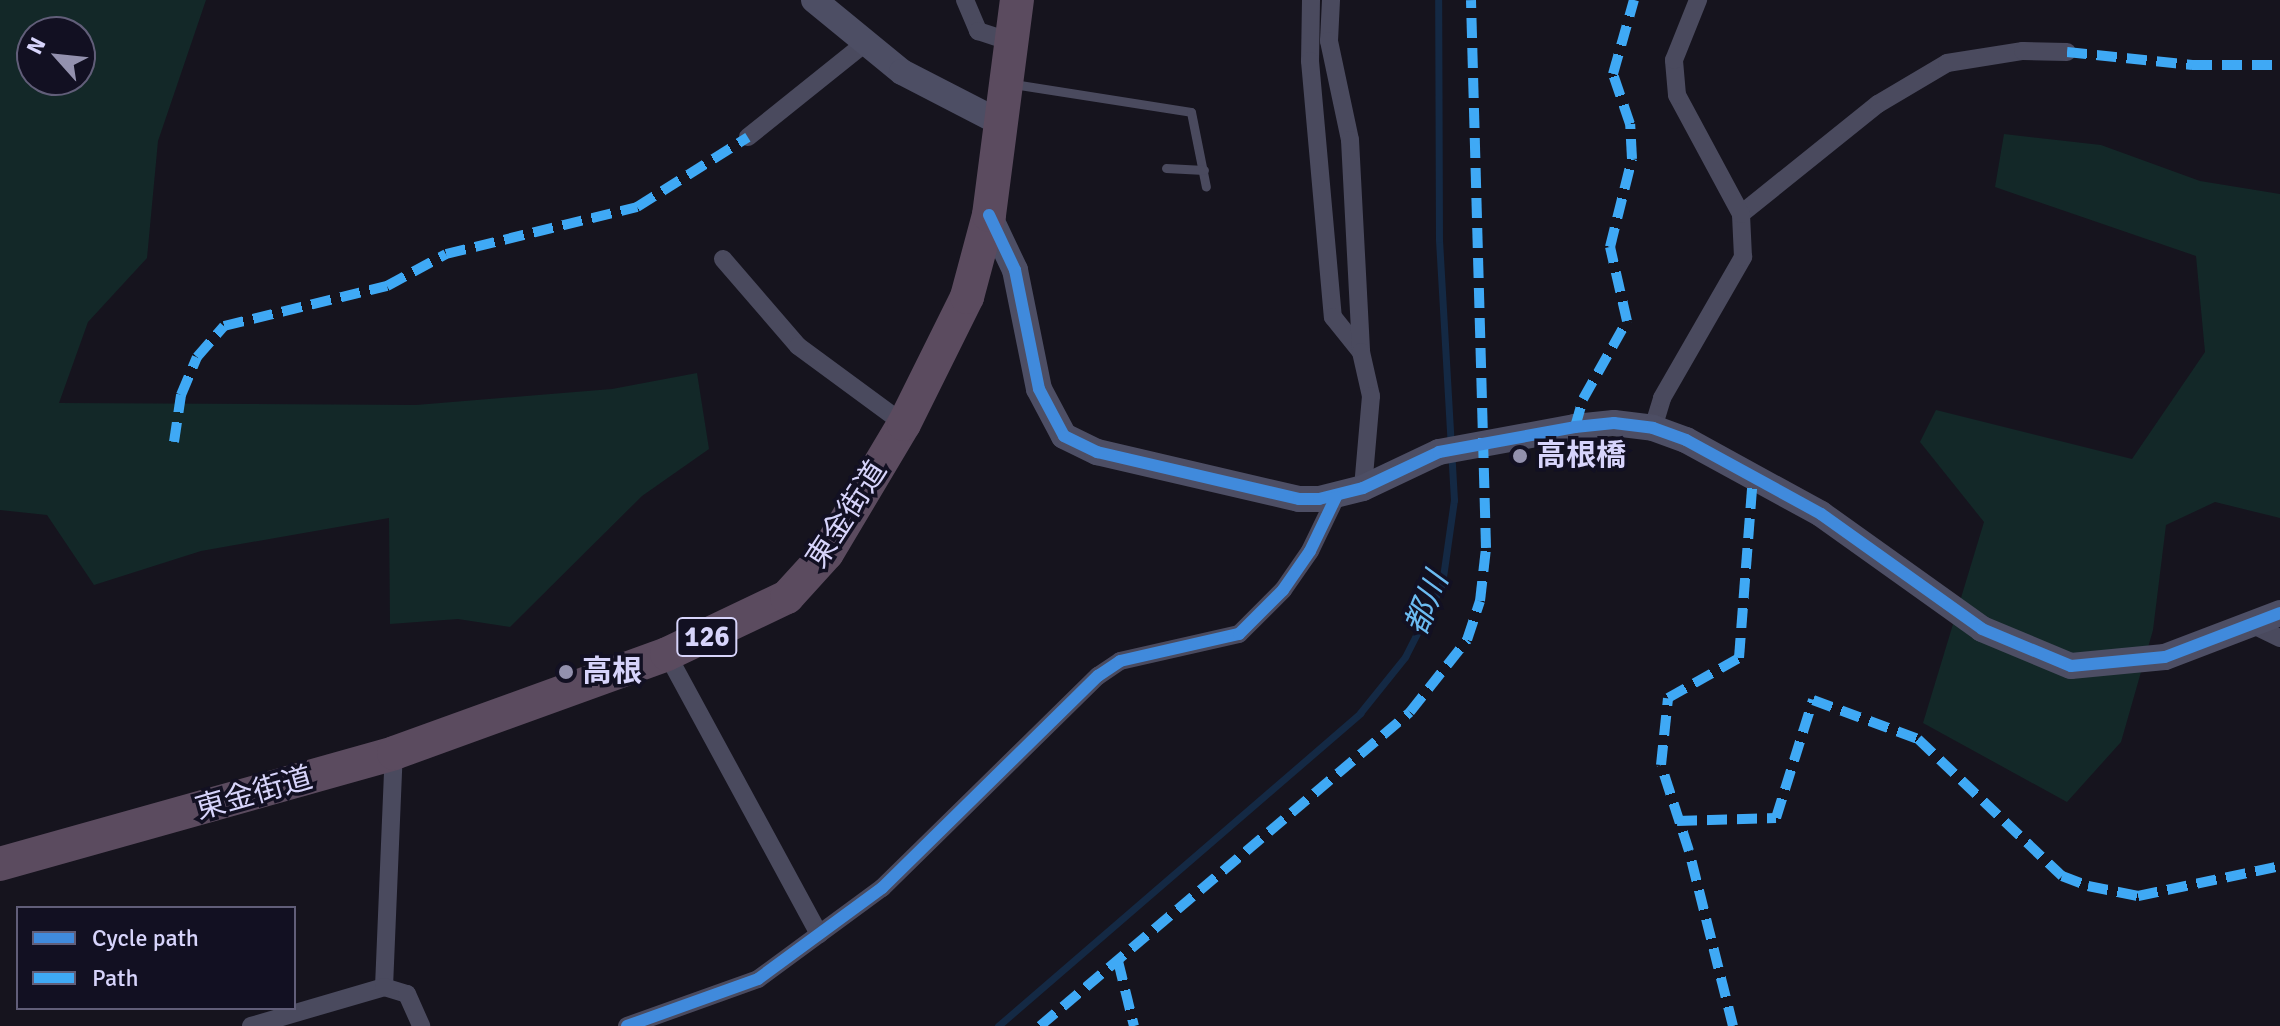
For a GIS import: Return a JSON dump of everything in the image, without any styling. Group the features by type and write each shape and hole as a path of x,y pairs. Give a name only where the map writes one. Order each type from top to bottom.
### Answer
{"highway":[{"name":"東金街道","path":"0,864 394,753 667,654 767,610 798,586 827,553 904,424 967,297 989,215 1017,0"}],"street":[{"path":"814,0 864,44 955,103 1001,123"},
{"path":"965,0 978,31 1011,42"},
{"path":"1311,0 1310,61 1333,317 1361,352"},
{"path":"1331,0 1329,41 1350,140 1361,352 1371,396 1363,488"},
{"path":"1653,428 1662,398 1743,257 1741,214 1677,95 1674,60 1698,0"},
{"path":"748,137 864,44"},
{"path":"1741,214 1878,104 1947,63 2023,51 2067,52"},
{"path":"989,215 1015,270 1039,389 1064,436 1147,466 1299,499 1336,497 1363,488 1439,452 1588,426 1653,428 1686,440 1821,514 1982,629 2071,666 2165,657 2280,613"},
{"path":"723,259 798,346 904,424"},
{"path":"627,1026 758,979 882,888 1098,676 1120,661 1239,634 1283,590 1310,551 1336,497"},
{"path":"2251,624 2280,638"},
{"path":"667,654 819,934"},
{"path":"384,987 394,753"},
{"path":"251,1026 384,987 407,994 421,1026"}],"lane":[{"path":"1006,83 1191,112 1206,187"},
{"path":"1166,168 1204,170"}],"green space":[{"path":"0,0 206,0 158,141 147,258 88,322 59,403 416,405 612,389 697,373 709,449 642,496 510,627 458,619 390,624 389,518 201,551 94,585 47,515 0,510"},
{"path":"2004,134 2101,145 2200,181 2280,194 2280,518 2215,502 2166,525 2153,630 2121,742 2067,802 1923,723 1984,522 1920,442 1936,410 2132,459 2205,352 2196,256 1995,187"}],"waterway":[{"name":"都川","path":"998,1026 1360,713 1405,657 1442,584 1454,500 1439,239 1438,0"}],"marked path":[{"path":"1040,1026 1410,712 1467,640 1480,601 1486,548 1471,0"},
{"path":"1575,427 1583,399 1627,321 1610,247 1632,159 1630,124 1613,74 1634,0"},
{"path":"2067,52 2192,65 2280,65"},
{"path":"174,442 181,395 197,357 224,326 387,286 446,254 637,207 748,137"},
{"path":"1733,1026 1689,851 1661,765 1668,698 1739,658 1753,477"},
{"path":"1677,821 1776,818 1813,700 1918,739 2062,876 2088,886 2138,896 2280,866"},
{"path":"1118,961 1134,1026"}],"cycle path":[{"path":"989,215 1015,270 1039,389 1064,436 1097,452 1299,499 1319,499 1363,488 1439,452 1575,427 1614,423 1653,428 1686,440 1821,514 1982,629 2071,666 2165,657 2280,613"},
{"path":"627,1026 758,979 882,888 1098,676 1120,661 1239,634 1283,590 1310,551 1336,497"}],"place":[{"name":"高根橋","path":"1520,456"},
{"name":"高根","path":"566,672"}]}
